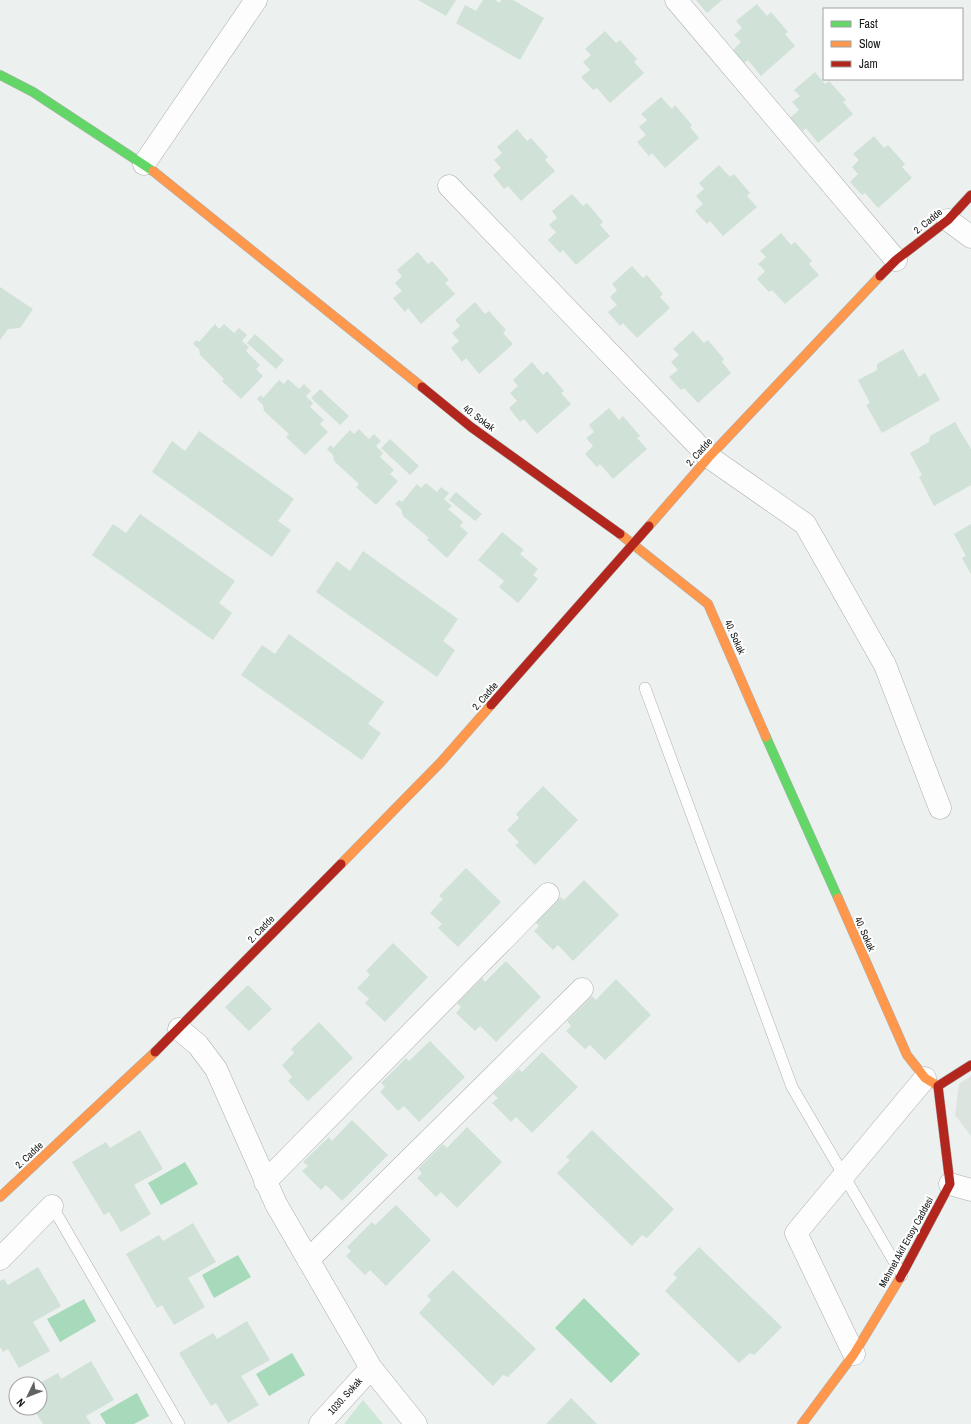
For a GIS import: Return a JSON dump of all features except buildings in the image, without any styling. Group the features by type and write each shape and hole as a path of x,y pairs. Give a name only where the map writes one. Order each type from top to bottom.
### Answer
{"street":[{"path":"144,164 256,0"},
{"path":"676,0 896,260"},
{"name":"40. Sokak","path":"0,76 34,92 144,164 348,326 471,427 633,543 708,604 907,1055 931,1082"},
{"path":"448,186 709,457 805,524 885,665 940,808"},
{"name":"2. Cadde","path":"0,1197 180,1029 441,762 709,457 896,260 948,220 971,195"},
{"path":"948,220 971,237"},
{"path":"265,1182 548,894"},
{"path":"308,1260 582,989"},
{"path":"180,1029 198,1045 216,1069 265,1182 370,1368 416,1424"},
{"path":"854,1354 796,1233 844,1176 931,1082 971,1065"},
{"path":"931,1082 950,1184 971,1190"},
{"name":"Mehmet Akif Ersoy Caddesi","path":"802,1424 854,1354 902,1275 950,1184"},
{"path":"0,1259 52,1206"},
{"name":"1030. Sokak","path":"320,1424 370,1368"}],"lane":[{"path":"645,688 792,1087 902,1275"},
{"path":"52,1206 179,1424"}],"shaded area":[{"path":"971,1076 971,1136 955,1115 959,1084"},
{"path":"185,1162 198,1184 161,1205 148,1183"},
{"path":"238,1255 251,1277 214,1298 202,1275"},
{"path":"584,1298 640,1354 611,1383 555,1328"},
{"path":"84,1299 96,1321 60,1342 47,1319"},
{"path":"292,1353 305,1375 269,1396 256,1374"},
{"path":"137,1393 149,1416 134,1424 106,1424 100,1414"},
{"path":"363,1400 383,1424 344,1424"}],"traffic: fast":[{"path":"0,75 33,92 153,171"},
{"path":"766,737 838,898"}],"traffic: slow":[{"path":"153,171 422,387"},
{"path":"649,526 709,457 880,276"},
{"path":"620,534 708,604 766,737"},
{"path":"341,864 441,762 491,705"},
{"path":"838,898 907,1055 925,1078 938,1086"},
{"path":"0,1197 155,1052"},
{"path":"802,1424 854,1354 900,1278"}],"traffic: jam":[{"path":"880,276 896,260 948,220 971,195"},
{"path":"422,387 471,427 620,534"},
{"path":"491,705 649,526"},
{"path":"155,1052 341,864"},
{"path":"900,1278 950,1184 938,1086 971,1065"}]}
